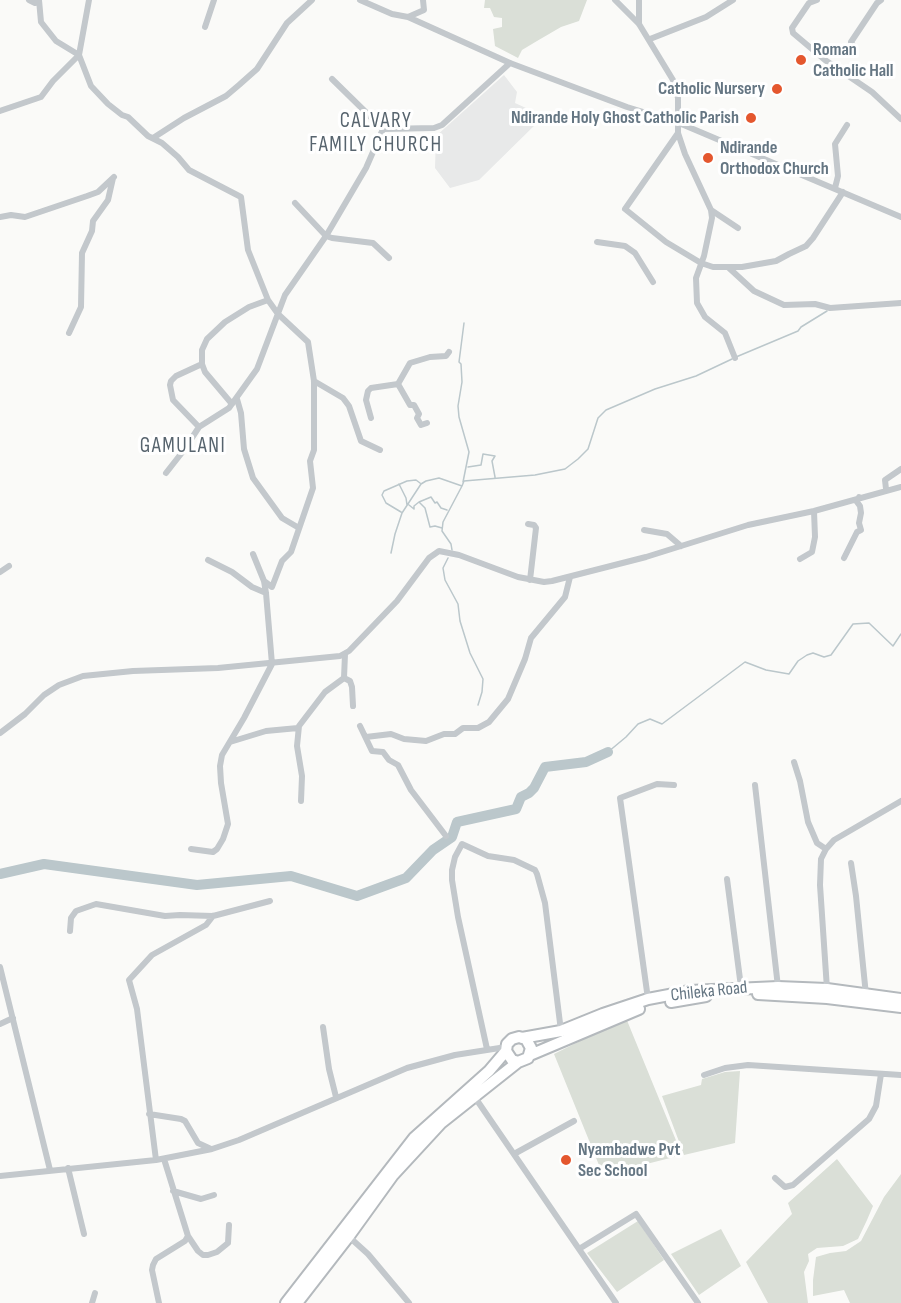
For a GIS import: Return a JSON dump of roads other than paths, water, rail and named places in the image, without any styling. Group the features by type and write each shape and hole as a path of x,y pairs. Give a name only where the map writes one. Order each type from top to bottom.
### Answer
{"highway":[{"name":"Chileka Road","path":"297,1303 414,1138 489,1071 512,1039 561,1031 648,999 690,991 778,987 827,989 901,999"},
{"name":"Chileka Road","path":"286,1303 393,1175 441,1122 530,1055 628,1012 650,1005 700,997 779,994 901,1006"},
{"path":"522,1038 530,1044 530,1055"},
{"path":"506,1049 509,1058 518,1062"}],"street":[{"path":"29,0 34,3 39,1 41,22 56,41 79,55"},
{"path":"89,0 79,55 90,86 108,104 178,157 189,170 242,197 248,250 268,300 278,314 308,342 314,381 314,450 310,460 313,488 291,552 282,561 272,587 264,581"},
{"path":"205,27 214,0"},
{"path":"153,138 184,118 226,96 239,85 257,69 287,23 312,0"},
{"path":"360,0 392,14 408,17 510,63 627,107 679,123 901,217"},
{"path":"408,17 424,10 423,0"},
{"path":"615,0 639,24 650,39 673,80 678,98 678,133 685,154 711,210 712,218 696,278 697,303 705,317 725,333 735,358"},
{"path":"639,0 639,24"},
{"path":"650,39 706,17 733,0"},
{"path":"817,0 809,3 792,28 793,33 830,63 872,92 901,119"},
{"path":"855,49 851,42 881,0"},
{"path":"0,111 41,98 53,81 79,55"},
{"path":"332,79 383,129 434,128 442,125 510,63"},
{"path":"835,188 838,176 835,144 847,125"},
{"path":"166,473 199,427 232,405 257,369 285,295 326,236 366,168 383,129"},
{"path":"678,133 625,209 666,242 701,263 729,268 776,261 806,246 843,192"},
{"path":"0,218 10,215 25,217 87,196 98,192 113,178 108,200 93,221 92,231 82,253 81,307 69,333"},
{"path":"295,203 326,236 373,243 389,258"},
{"path":"711,210 738,228"},
{"path":"597,242 625,246 635,253 653,282"},
{"path":"729,268 754,291 784,304 815,304 830,308 901,303"},
{"path":"232,405 210,380 202,364 204,344 214,332 239,313 268,300"},
{"path":"399,384 410,363 430,357 446,356 449,352"},
{"path":"199,427 172,400 170,385 176,376 202,364"},
{"path":"314,381 343,398 349,406 361,441 380,450"},
{"path":"371,418 366,400 368,391 371,388 399,384"},
{"path":"399,384 410,405 414,405 419,414 417,418 421,425 428,423"},
{"path":"237,399 242,420 244,449 253,478 282,518 299,528"},
{"path":"886,489 885,480 901,469"},
{"path":"0,733 25,714 44,694 59,685 83,676 124,671 208,669 272,664 334,658 345,654 397,601 429,558 439,551 459,555 506,574 544,582 681,546 748,525 813,511 886,489 901,487"},
{"path":"844,558 857,532 861,530 858,518 861,513 860,506 857,502 859,497"},
{"path":"800,559 812,552 815,537 813,511"},
{"path":"528,524 536,528 530,579"},
{"path":"644,530 667,534 681,546"},
{"path":"191,849 213,852 218,849 223,840 228,824 226,804 222,793 220,766 222,756 272,664 264,581 253,554"},
{"path":"208,560 266,593"},
{"path":"0,572 9,566"},
{"path":"366,737 391,734 404,739 413,738 426,741 444,734 455,734 463,728 478,728 489,722 508,699 531,638 565,597 570,577"},
{"path":"344,678 345,654"},
{"path":"344,678 350,681 352,687 353,706"},
{"path":"301,801 302,776 297,746 298,728 325,692 344,678"},
{"path":"360,726 372,751 383,752 389,760 398,765 412,792 446,836"},
{"path":"229,742 266,731 298,728"},
{"path":"794,762 808,822 818,843 826,849"},
{"path":"648,999 620,798 657,784 674,785"},
{"path":"755,784 778,987"},
{"path":"827,989 821,859 826,849 838,837 901,801"},
{"path":"487,1049 457,915 452,880 452,870 462,844 488,856 514,860 535,870 545,903 561,1031"},
{"path":"850,863 856,896 866,995"},
{"path":"727,879 741,987"},
{"path":"70,931 71,918 76,911 96,904 165,916 213,916 270,901"},
{"path":"156,1160 137,1009 129,980 152,955 206,925 213,916"},
{"path":"0,967 50,1170"},
{"path":"0,1023 13,1018"},
{"path":"323,1027 336,1097"},
{"path":"0,1176 164,1159 213,1149 417,1065 487,1049 506,1049"},
{"path":"704,1075 726,1068 748,1065 901,1075"},
{"path":"775,1178 785,1187 794,1185 869,1119 876,1106 881,1074"},
{"path":"474,1095 616,1303"},
{"path":"149,1114 185,1121 198,1143 213,1149"},
{"path":"514,1154 574,1121"},
{"path":"164,1159 188,1236 198,1251 203,1255 208,1255 228,1243 229,1225"},
{"path":"68,1168 84,1234"},
{"path":"173,1191 201,1199 214,1195"},
{"path":"579,1249 636,1214 698,1302"},
{"path":"346,1234 368,1254 410,1303"},
{"path":"159,1303 153,1265 156,1259 185,1241 188,1236"},
{"path":"92,1303 94,1293"}],"waterway":[{"path":"736,357 798,331 827,311"},
{"path":"463,482 469,452 458,406 462,382 459,362 464,323"},
{"path":"391,553 402,513 421,484 426,481 439,478 462,486 464,481 535,475 565,469 588,449 598,418 606,410 655,389 696,376 732,359"},
{"path":"468,467 481,465 483,454 495,456 492,461 495,477"},
{"path":"401,512 386,503 382,495 384,491 407,481 416,480 420,483"},
{"path":"399,484 407,505"},
{"path":"452,550 451,544 442,531 443,522 462,486"},
{"path":"409,505 414,509 419,502 431,497 441,508 447,510"},
{"path":"419,502 425,508 430,527 442,528"},
{"path":"448,558 443,568 445,580 458,604 460,621 470,653 483,679 478,705"},
{"path":"608,752 638,724 650,719 662,724 745,662 766,670 789,674 798,661 807,655 813,653 824,657 831,655 853,624 869,623 893,646 901,634"},
{"path":"0,874 44,864 197,885 291,876 357,896 406,878 433,850 452,837 457,822 516,809 521,797 534,788 545,767 586,762 608,752"}],"place":[{"name":"Roman Catholic Hall","path":"801,60"},
{"name":"Catholic Nursery","path":"777,89"},
{"name":"Ndirande Holy Ghost Catholic Parish","path":"751,118"},
{"name":"Ndirande Orthodox Church","path":"708,158"},
{"name":"Nyambadwe Pvt Sec School","path":"566,1160"}],"district":[{"name":"CALVARY FAMILY CHURCH","path":"376,134"},
{"name":"GAMULANI","path":"183,447"}]}
